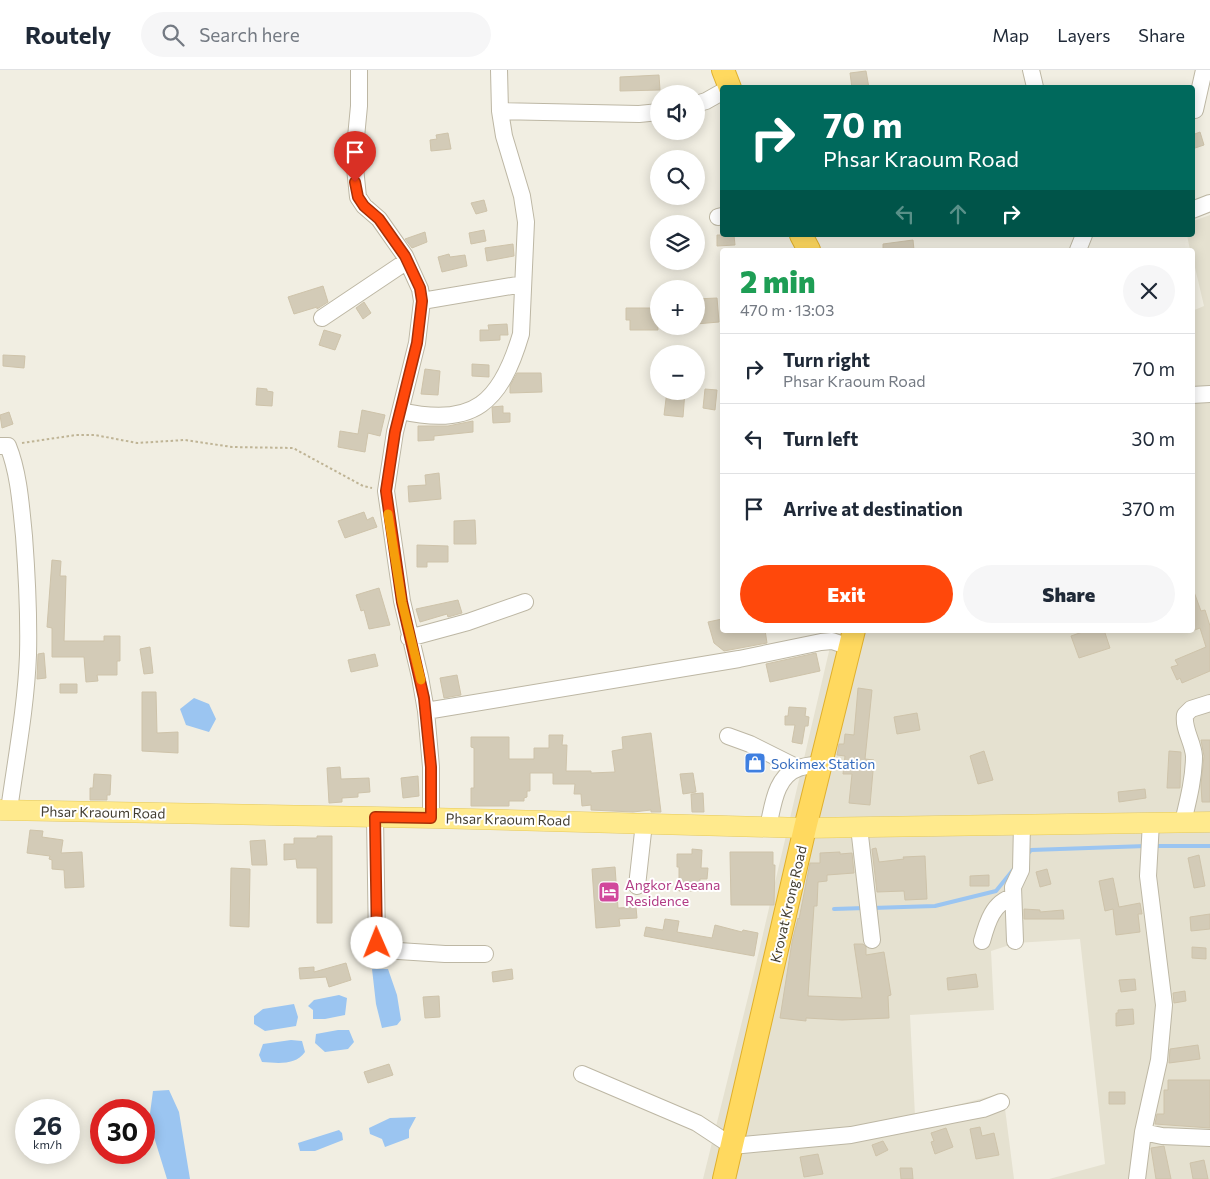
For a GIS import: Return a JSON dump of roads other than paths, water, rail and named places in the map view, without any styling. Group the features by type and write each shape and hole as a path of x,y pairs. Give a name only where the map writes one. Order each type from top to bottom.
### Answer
{"highway":[{"path":"723,70 729,85"},
{"name":"Krovat Krong Road","path":"724,1179 805,828 852,638"}],"main road":[{"name":"Phsar Kraoum Road","path":"5,810 431,818 805,828 1022,824 1150,829 1183,822 1210,822"}],"street":[{"path":"359,70 359,106 354,158 358,197 364,206 379,219 407,261 420,288 422,301 417,343 405,385 395,432 386,491 395,560 409,638 420,677 426,711 431,767 431,818"},
{"path":"401,411 420,416 465,414 484,404 501,382 516,351 521,334 526,222 522,196 504,136 500,111 499,70"},
{"path":"1031,70 1035,85"},
{"path":"1195,106 1204,70"},
{"path":"705,101 720,93"},
{"path":"500,111 650,113"},
{"path":"1195,209 1210,203"},
{"path":"322,318 407,261"},
{"path":"422,301 523,284"},
{"path":"1195,395 1210,394"},
{"path":"4,446 13,458 22,522 29,603 28,656 24,696 5,810"},
{"path":"409,638 468,622 525,602"},
{"path":"426,711 739,659 822,636 832,642 852,638"},
{"path":"1183,822 1192,781 1194,757 1193,744 1184,721 1185,715 1191,709 1210,703"},
{"path":"728,736 750,744 798,768"},
{"path":"768,827 778,788 783,778 798,768 822,764"},
{"path":"375,817 377,943 383,950 445,954 485,954"},
{"path":"637,886 644,823"},
{"path":"1015,941 1013,887 1020,874 1022,860 1022,824"},
{"path":"859,827 872,940"},
{"path":"1137,1179 1143,1132 1159,1060 1164,1005 1148,876 1150,829"},
{"path":"982,941 987,922 999,904 1003,899 1013,897"},
{"path":"582,1074 697,1123 732,1146 851,1135 957,1114 1001,1102"},
{"path":"1143,1132 1162,1136 1210,1138"}],"water":[{"path":"194,698 209,704 216,719 209,732 186,725 180,709"},
{"path":"372,969 388,969 397,995 401,1020 397,1025 382,1028 376,1004"},
{"path":"339,995 347,998 345,1015 313,1019 313,1010 308,1006 314,1000"},
{"path":"294,1004 298,1017 296,1026 265,1031 254,1024 254,1016 263,1009"},
{"path":"349,1030 354,1042 348,1049 325,1052 315,1043 316,1034"},
{"path":"291,1040 302,1041 305,1052 296,1060 285,1063 262,1062 259,1055 263,1044"},
{"path":"169,1090 179,1112 190,1179 167,1179 155,1140 155,1099 152,1099 153,1091"},
{"path":"416,1117 409,1130 409,1138 385,1147 382,1139 370,1134 369,1128 390,1118"},
{"path":"339,1130 342,1133 343,1140 315,1151 300,1151 298,1143"}],"waterway":[{"path":"1026,856 1031,850 1146,846"},
{"path":"1153,846 1210,846"},
{"path":"872,908 935,906 996,891 1013,870"},
{"path":"834,909 865,908"}],"place":[{"name":"Sokimex Station","path":"755,763"},
{"name":"Angkor Aseana Residence","path":"609,892"}]}
